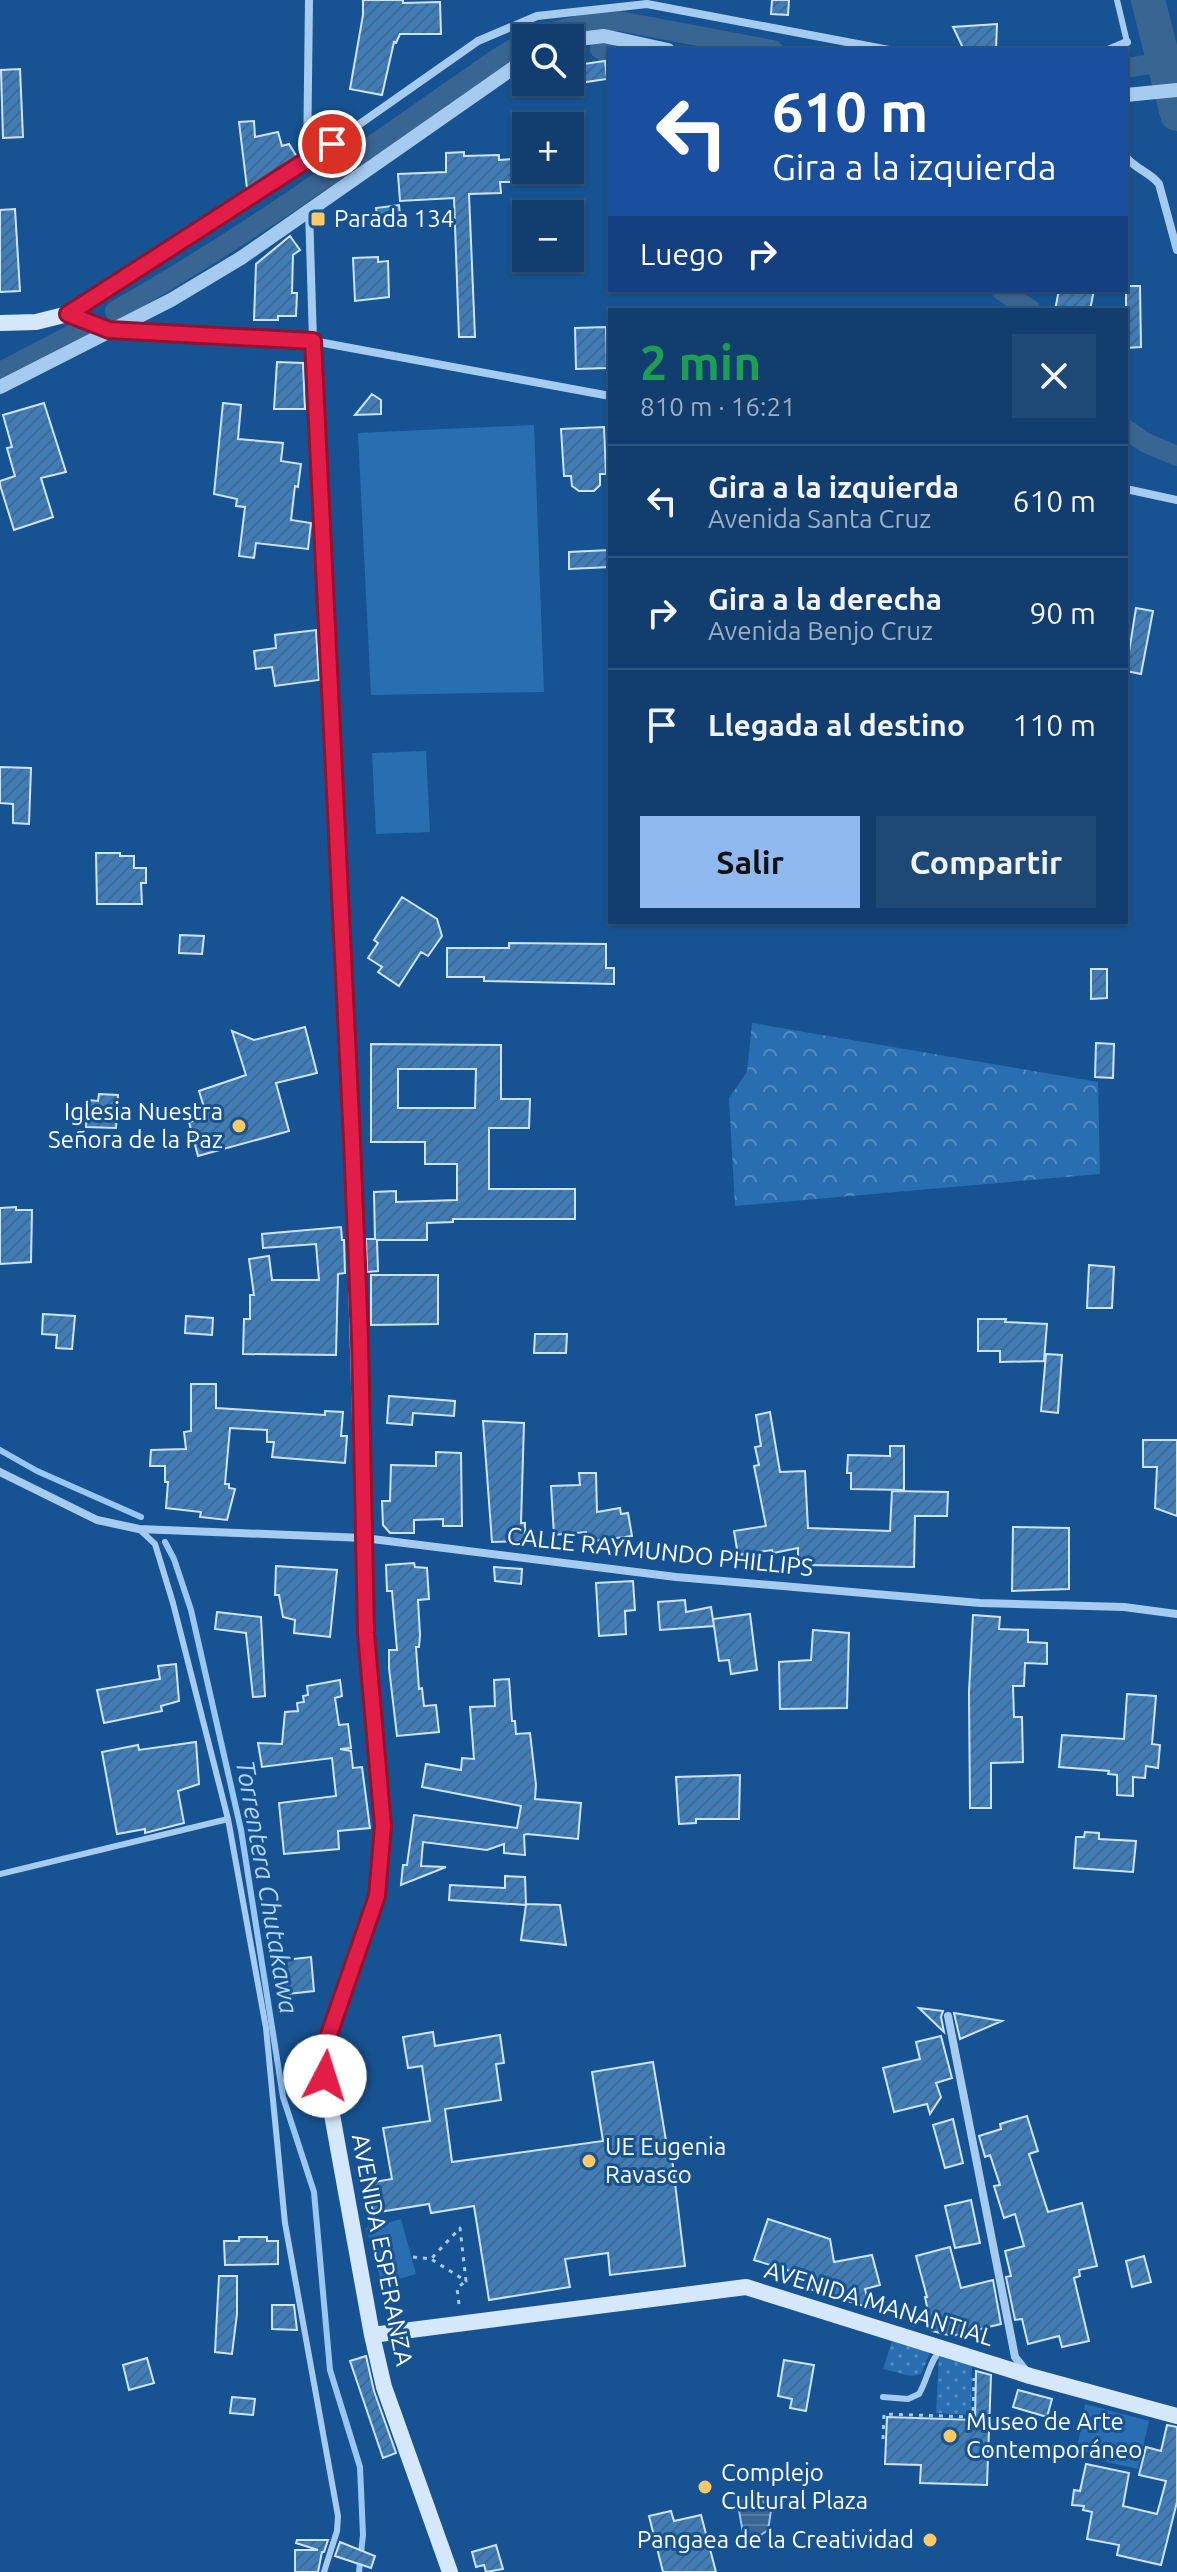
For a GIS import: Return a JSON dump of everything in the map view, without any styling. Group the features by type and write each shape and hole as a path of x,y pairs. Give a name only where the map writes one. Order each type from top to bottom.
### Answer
{"main road":[{"path":"0,323 36,322 68,314 109,330 313,341"},
{"name":"AVENIDA ESPERANZA","path":"313,341 352,1140 366,1633 383,1826 377,1896 325,2046 325,2076 384,2387 450,2572"},
{"name":"AVENIDA MANANTIAL","path":"372,2335 746,2287 1030,2376 1177,2416"}],"street":[{"path":"307,161 309,0"},
{"path":"68,314 307,161 478,41 537,16 647,4 878,48"},
{"path":"584,38 604,36 659,48"},
{"path":"1113,48 1127,42"},
{"path":"0,387 171,300 241,258 512,69"},
{"path":"1128,95 1177,90"},
{"path":"1128,160 1159,184 1177,250"},
{"name":"AVENIDA ESPERANZA","path":"309,209 313,341"},
{"path":"313,341 608,396"},
{"path":"1128,489 1177,500"},
{"name":"CALLE RAYMUNDO PHILLIPS","path":"0,1472 97,1520 142,1529 364,1538 676,1577 980,1603 1124,1607 1177,1614"},
{"path":"948,2016 1015,2357 1030,2376"}],"lane":[{"path":"1117,0 1127,42"},
{"path":"142,1529 155,1544 228,1819 266,2028 285,2223 338,2516 337,2531 324,2572"},
{"path":"0,1874 228,1819"},
{"path":"883,2397 908,2399 919,2394 935,2354 943,2349"}],"path":[{"path":"431,2259 460,2228 466,2281"},
{"path":"413,2257 431,2259 466,2281"},
{"path":"462,2322 457,2288 466,2281"},
{"path":"883,2439 884,2414 973,2417 974,2370"}],"green space":[{"path":"534,425 544,692 371,695 358,433"},
{"path":"426,751 430,832 376,834 372,753"},
{"path":"752,1023 1098,1082 1100,1174 735,1206 729,1098 747,1072"},
{"path":"401,2219 416,2274 382,2284 366,2228"},
{"path":"892,2341 930,2353 921,2374 911,2376 883,2369"},
{"path":"939,2355 972,2366 971,2415 936,2413"},
{"path":"1085,2404 1149,2421 1138,2469 1102,2461 1102,2455 1087,2453 1078,2443"}],"shaded area":[{"path":"756,2493 771,2511 768,2530 755,2539 743,2533 738,2505 749,2494"}],"building":[{"path":"363,0 440,2 441,34 400,34 394,42 382,95 350,89"},
{"path":"772,0 789,0 788,15 771,14"},
{"path":"997,24 996,48 963,48 953,27"},
{"path":"605,61 607,79 584,82 584,64"},
{"path":"20,69 23,137 3,138 1,70"},
{"path":"254,121 255,137 278,132 282,146 289,144 297,157 247,188 239,122"},
{"path":"446,153 499,155 499,160 512,159 512,182 500,182 501,193 469,194 475,337 459,337 454,198 400,201 398,174 446,172"},
{"path":"399,205 401,223 379,226 376,208"},
{"path":"15,209 20,291 0,292 0,210"},
{"path":"290,236 300,250 293,255 292,293 297,293 296,316 254,320 256,264"},
{"path":"378,257 378,262 388,261 389,297 355,301 353,258"},
{"path":"1128,286 1140,286 1141,347 1128,348"},
{"path":"1059,292 1094,292 1090,308 1055,308"},
{"path":"606,327 607,368 576,369 575,328"},
{"path":"277,362 303,363 305,409 274,409"},
{"path":"372,394 381,400 381,414 355,415"},
{"path":"44,403 66,472 41,478 53,517 14,530 0,485 0,481 15,476 7,448 12,447 3,415"},
{"path":"223,403 241,405 238,439 283,443 281,461 301,464 291,520 311,523 308,549 256,543 254,558 239,556 245,507 236,506 237,499 214,494"},
{"path":"604,427 606,474 600,474 600,485 594,491 579,491 572,486 571,476 564,476 561,429"},
{"path":"608,550 608,567 569,569 569,552"},
{"path":"1136,608 1153,611 1141,674 1128,671"},
{"path":"316,630 319,680 275,686 272,667 256,669 254,651 276,648 275,635"},
{"path":"0,767 31,768 29,824 13,823 13,804 0,803"},
{"path":"96,853 134,856 134,868 146,868 146,883 141,883 142,904 97,904"},
{"path":"402,897 437,919 442,936 428,956 421,952 399,986 378,972 382,967 368,958 378,943 374,940"},
{"path":"180,935 204,936 202,954 179,953"},
{"path":"509,943 606,944 606,968 614,968 614,984 484,981 484,977 447,977 447,948 509,948"},
{"path":"1091,969 1107,969 1107,998 1091,999"},
{"path":"305,1027 317,1073 276,1083 289,1131 198,1156 189,1122 207,1117 199,1091 246,1075 232,1031 254,1040"},
{"path":"1096,1043 1114,1044 1113,1078 1095,1077"},
{"path":"371,1044 501,1045 501,1099 530,1099 529,1128 489,1128 489,1189 575,1189 575,1219 453,1219 453,1222 427,1223 427,1240 377,1240 378,1271 367,1272 366,1239 375,1239 374,1192 396,1191 396,1202 457,1200 457,1164 425,1164 425,1142 371,1142","holes":["398,1069 476,1069 475,1108 398,1108"]},
{"path":"99,1094 118,1095 116,1128 86,1127 88,1100 98,1101"},
{"path":"16,1207 16,1210 32,1210 31,1262 0,1264 0,1208"},
{"path":"341,1227 345,1273 338,1274 336,1355 243,1354 244,1319 250,1319 250,1295 254,1295 249,1259 269,1256 272,1280 319,1280 316,1244 263,1248 262,1234"},
{"path":"1089,1265 1114,1267 1112,1308 1087,1308"},
{"path":"371,1275 438,1275 438,1324 371,1325"},
{"path":"43,1314 75,1316 72,1349 56,1348 57,1335 42,1334"},
{"path":"186,1316 213,1318 212,1335 185,1333"},
{"path":"978,1319 1047,1324 1044,1361 1000,1362 1000,1351 978,1351"},
{"path":"535,1334 567,1334 566,1353 534,1353"},
{"path":"1046,1354 1062,1355 1058,1413 1041,1411"},
{"path":"191,1384 216,1384 216,1408 325,1415 325,1411 343,1412 341,1436 347,1436 345,1463 272,1457 274,1442 267,1442 267,1430 230,1428 225,1484 235,1489 227,1520 200,1517 201,1512 166,1508 168,1482 165,1482 165,1466 150,1466 151,1450 186,1449 184,1432 191,1431"},
{"path":"389,1396 455,1401 454,1416 413,1413 412,1425 387,1423"},
{"path":"770,1412 780,1472 805,1471 808,1528 890,1531 892,1491 948,1492 947,1516 915,1516 914,1567 807,1565 808,1559 798,1559 798,1548 738,1555 734,1531 766,1526 754,1466 759,1465 755,1447 761,1446 756,1415"},
{"path":"483,1421 524,1423 521,1523 525,1523 525,1541 492,1542"},
{"path":"1143,1440 1177,1440 1177,1516 1155,1508 1157,1467 1143,1467"},
{"path":"890,1446 904,1446 904,1490 851,1489 851,1473 847,1473 848,1455 890,1456"},
{"path":"436,1452 461,1453 462,1526 443,1526 443,1519 414,1520 414,1533 390,1533 383,1525 382,1501 390,1501 391,1465 436,1466"},
{"path":"579,1473 596,1473 597,1512 620,1508 621,1514 628,1513 632,1536 587,1542 586,1532 554,1535 551,1486 580,1485"},
{"path":"1013,1527 1069,1528 1069,1589 1012,1591"},
{"path":"414,1563 415,1567 427,1568 429,1599 418,1600 420,1635 419,1647 416,1647 419,1689 422,1688 424,1706 436,1705 439,1732 397,1736 389,1650 397,1650 392,1591 387,1591 386,1565"},
{"path":"276,1566 337,1570 330,1637 294,1633 295,1620 283,1617 279,1595 275,1595"},
{"path":"494,1567 522,1569 521,1584 495,1581"},
{"path":"633,1581 635,1610 625,1611 626,1634 599,1636 596,1583"},
{"path":"685,1600 686,1612 711,1607 714,1626 660,1630 658,1602"},
{"path":"217,1612 261,1617 265,1696 253,1697 246,1633 215,1629"},
{"path":"750,1614 757,1670 731,1674 729,1660 719,1661 713,1619"},
{"path":"973,1615 1000,1617 999,1629 1028,1630 1028,1642 1047,1643 1047,1664 1025,1663 1024,1686 1013,1686 1014,1717 1022,1717 1023,1762 991,1763 991,1808 970,1808 969,1692"},
{"path":"813,1630 849,1633 847,1708 780,1709 779,1662 811,1660"},
{"path":"176,1664 179,1701 161,1706 162,1711 104,1723 97,1690 160,1679 158,1666"},
{"path":"509,1679 516,1734 530,1733 535,1799 581,1803 578,1839 527,1834 524,1835 525,1855 504,1853 504,1844 487,1850 423,1842 421,1866 446,1867 401,1885 414,1815 517,1828 521,1806 422,1787 426,1764 461,1770 462,1758 474,1759 470,1707 495,1706 494,1680"},
{"path":"340,1680 342,1696 335,1698 339,1725 348,1724 351,1748 340,1749 351,1751 353,1768 362,1767 370,1828 338,1831 339,1849 284,1854 279,1803 336,1796 332,1758 262,1767 258,1743 282,1744 285,1712 298,1711 297,1703 304,1702 303,1696 308,1695 307,1686"},
{"path":"1127,1694 1156,1696 1152,1744 1160,1745 1158,1768 1146,1766 1145,1778 1133,1777 1133,1796 1117,1795 1117,1775 1108,1774 1109,1771 1059,1767 1062,1735 1124,1739"},
{"path":"196,1742 199,1784 178,1791 184,1823 145,1833 145,1829 117,1834 102,1752 138,1745 139,1750"},
{"path":"740,1775 739,1819 696,1819 696,1823 679,1824 676,1777"},
{"path":"1085,1832 1099,1833 1099,1839 1136,1841 1133,1872 1074,1868 1076,1837 1084,1837"},
{"path":"505,1876 525,1877 526,1904 560,1905 566,1945 521,1940 526,1905 449,1900 450,1885 505,1888"},
{"path":"311,1957 314,1991 288,1994 284,1960"},
{"path":"919,2008 943,2011 944,2032"},
{"path":"954,2013 1002,2021 960,2039"},
{"path":"433,2032 435,2046 500,2035 504,2063 496,2064 501,2100 445,2109 452,2162 603,2141 592,2072 653,2062 669,2159 672,2158 685,2266 610,2275 608,2253 565,2259 570,2287 489,2300 474,2206 431,2213 429,2204 373,2213 368,2183 392,2179 383,2128 430,2121 422,2066 408,2068 403,2037"},
{"path":"941,2036 952,2078 936,2083 941,2097 930,2114 927,2104 894,2112 883,2068 920,2059 916,2042"},
{"path":"1027,2116 1038,2151 1029,2154 1048,2212 1082,2203 1097,2266 1079,2270 1080,2276 1074,2278 1089,2341 1062,2347 1059,2336 1028,2344 1022,2319 1015,2320 1006,2277 1011,2276 1005,2251 1024,2246 1015,2214 1004,2218 994,2186 1000,2185 990,2155 985,2157 979,2136 1001,2129 1000,2124"},
{"path":"953,2119 963,2163 945,2168 933,2125"},
{"path":"971,2200 980,2243 955,2248 945,2206"},
{"path":"768,2219 830,2239 834,2262 872,2255 880,2285 865,2289 870,2308 797,2285 800,2274 754,2260"},
{"path":"239,2237 267,2237 267,2241 278,2241 278,2264 225,2265 224,2241 239,2241"},
{"path":"950,2247 961,2288 993,2280 1001,2324 952,2336 932,2331 916,2256"},
{"path":"1144,2256 1151,2282 1132,2287 1126,2261"},
{"path":"219,2276 237,2276 237,2314 232,2354 215,2352"},
{"path":"272,2305 294,2305 297,2330 272,2329"},
{"path":"366,2356 374,2391 396,2453 383,2458 350,2361"},
{"path":"147,2358 154,2383 129,2390 123,2365"},
{"path":"784,2360 814,2365 806,2411 790,2408 792,2399 778,2396"},
{"path":"976,2371 991,2375 987,2485 920,2483 921,2465 885,2464 887,2417 975,2420"},
{"path":"1018,2390 1052,2399 1047,2417 1013,2407"},
{"path":"232,2397 255,2399 253,2415 230,2413"},
{"path":"1167,2425 1177,2427 1177,2502 1161,2565 1117,2555 1119,2545 1087,2539 1092,2512 1083,2510 1084,2506 1072,2505 1074,2490 1080,2491 1086,2464 1129,2473 1123,2506 1157,2514 1166,2481 1139,2475 1146,2447 1161,2451"},
{"path":"671,2511 674,2521 701,2515 716,2572 663,2572 649,2516"},
{"path":"297,2540 328,2540 318,2572 295,2572 295,2550 318,2550 296,2543"},
{"path":"340,2542 375,2556 371,2568 335,2556"},
{"path":"496,2545 503,2569 486,2572 484,2565 476,2567 472,2552"}],"waterway":[{"path":"1148,0 1177,114"},
{"path":"584,24 619,21 762,48"},
{"path":"600,49 608,53"},
{"path":"115,311 261,221 512,50"},
{"path":"1128,68 1151,64"},
{"path":"1004,292 1028,308"},
{"path":"0,372 81,330"},
{"path":"1128,430 1144,442 1177,456"},
{"name":"Torrentera Chutakawa","path":"0,1450 37,1471 141,1517"},
{"name":"Torrentera Chutakawa","path":"165,1542 191,1610 241,1830 283,2097 314,2192 330,2370 360,2467 363,2535 359,2572"}],"place":[{"name":"Parada 134","path":"318,219"},
{"name":"Iglesia Nuestra Señora de la Paz","path":"239,1126"},
{"name":"UE Eugenia Ravasco","path":"589,2161"},
{"name":"Museo de Arte Contemporáneo","path":"950,2436"},
{"name":"Complejo Cultural Plaza","path":"705,2487"},
{"name":"Pangaea de la Creatividad","path":"930,2540"}],"route":[{"path":"325,2076 325,2046 377,1896 383,1826 366,1633 352,1140 313,341 109,330 68,314 332,144"}]}
